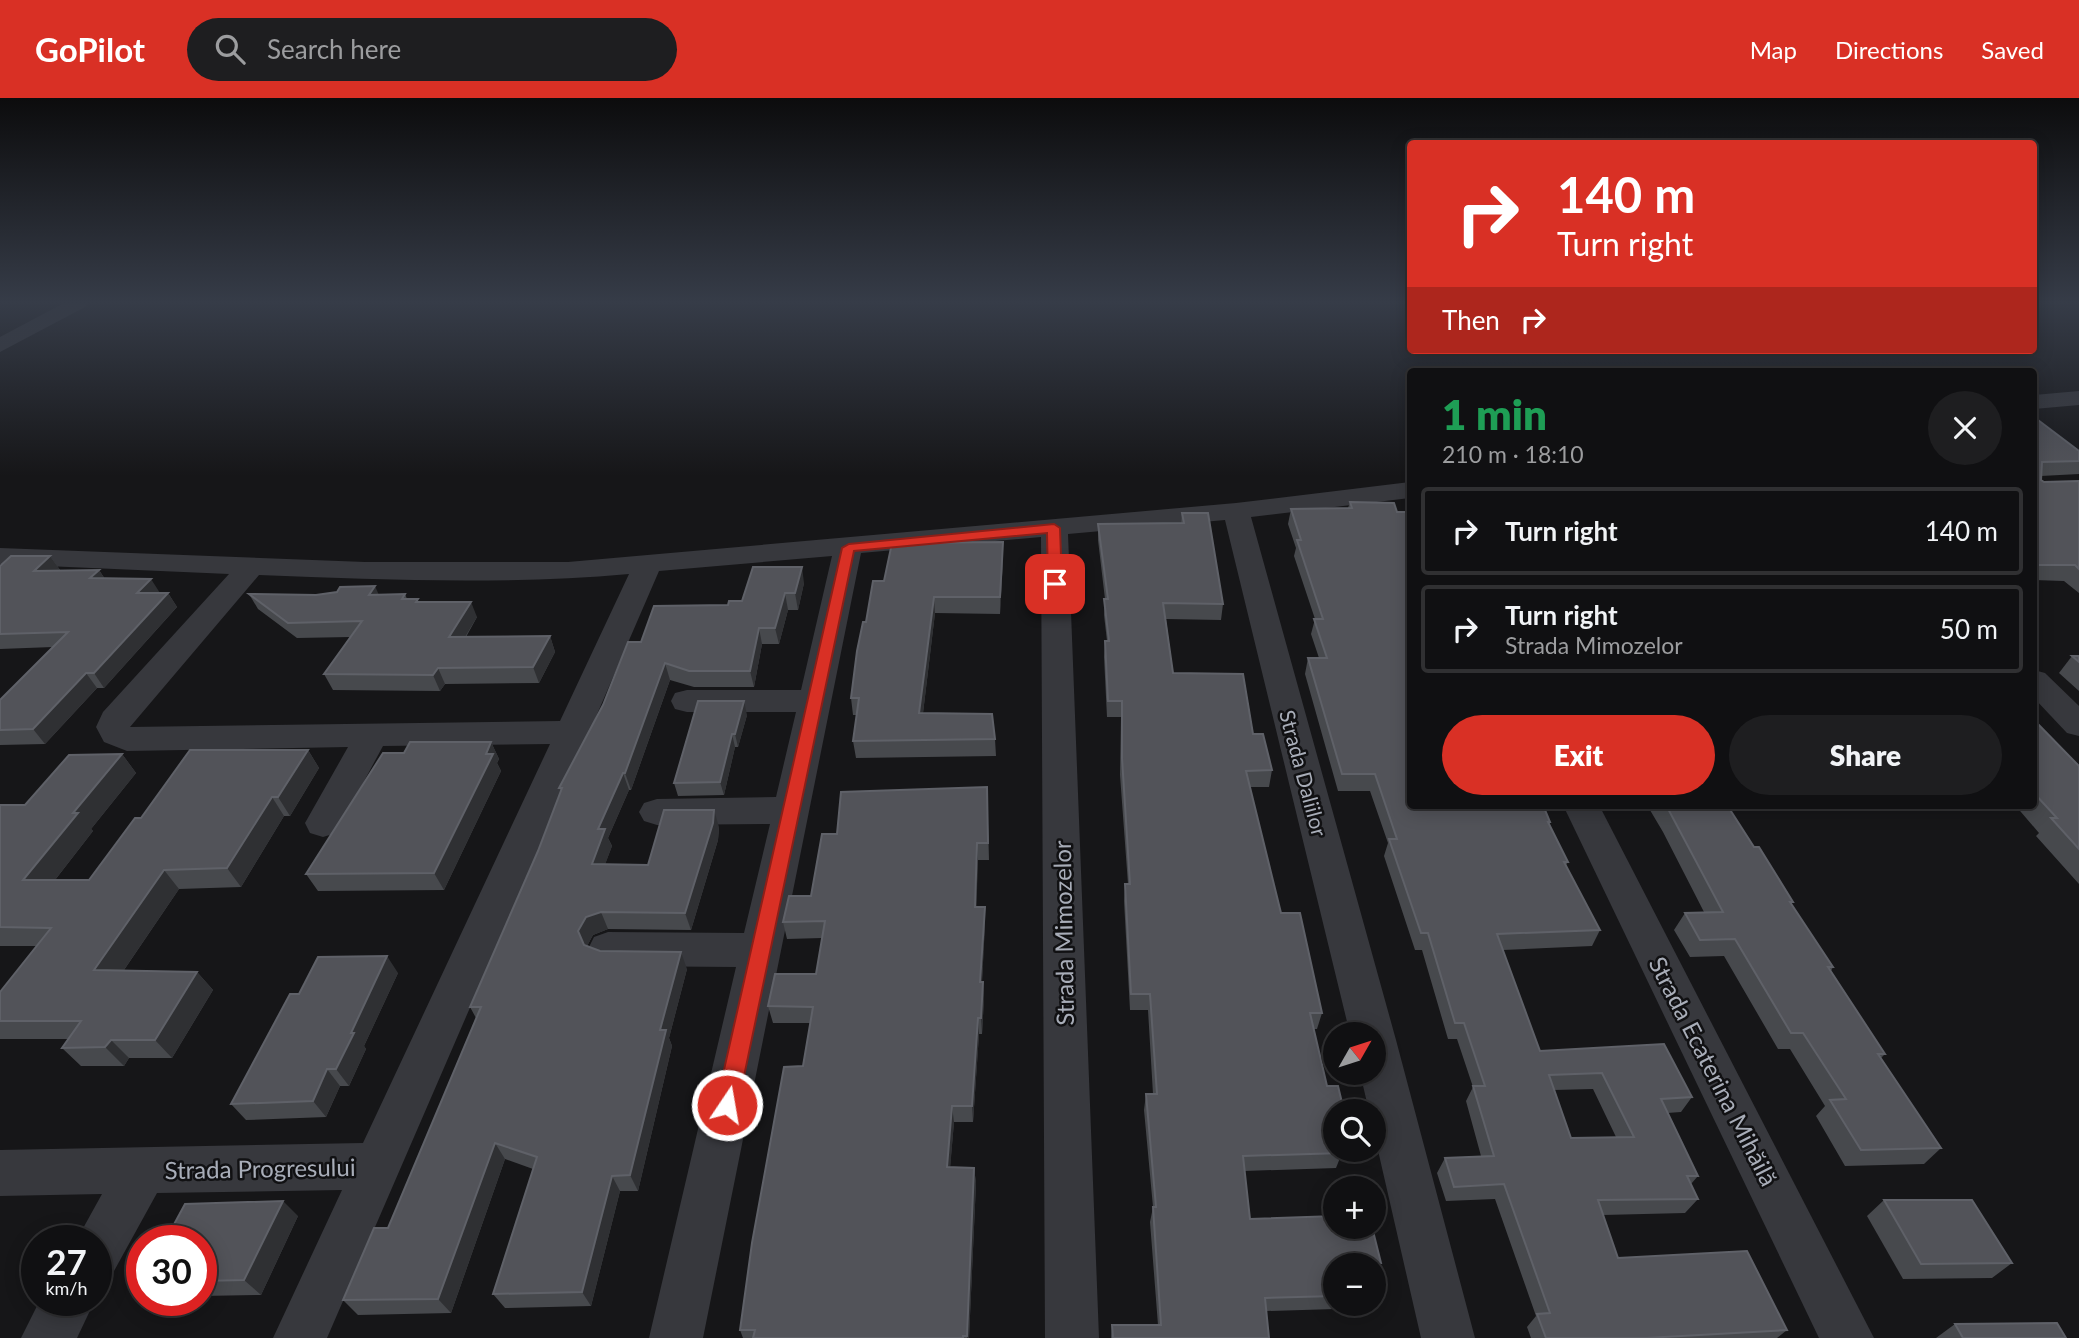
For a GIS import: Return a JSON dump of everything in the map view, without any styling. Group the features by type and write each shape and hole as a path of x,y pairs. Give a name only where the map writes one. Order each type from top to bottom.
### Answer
{"street":[{"path":"2037,402 2079,398"},
{"path":"6,563 252,566 481,573 568,570 849,548 1236,511 1407,490"},
{"name":"Strada Daliilor","path":"1236,511 1369,1022"},
{"name":"Strada Mimozelor","path":"1054,528 1072,1338"},
{"path":"676,1338 849,548"},
{"path":"300,1338 648,563"},
{"path":"252,566 115,720 113,727 116,734 127,739 570,732"},
{"path":"2037,683 2079,725"},
{"path":"687,701 815,701"},
{"path":"323,823 372,735"},
{"name":"Strada Ecaterina Mihăilă","path":"1583,809 1847,1338"},
{"path":"657,812 791,810"},
{"path":"608,949 760,950"},
{"path":"1385,1085 1448,1338"},
{"name":"Strada Progresului","path":"0,1173 376,1166"},
{"name":"Strada Progresului","path":"112,1225 143,1171"},
{"path":"48,1338 60,1316"}],"building":[{"path":"2037,419 2079,451 2079,461 2042,462 2041,480 2079,481 2079,569 2075,565 2037,565"},
{"path":"1350,502 1394,503 1397,512 1407,512 1407,809 1545,809 1548,822 1568,862 1564,862 1600,930 1497,934 1540,1051 1664,1044 1692,1097 1661,1099 1698,1176 1687,1176 1698,1199 1598,1200 1618,1258 1747,1251 1787,1330 1646,1338 1546,1338 1537,1314 1550,1313 1504,1184 1454,1187 1445,1158 1494,1156 1473,1086 1485,1086 1464,1023 1455,1023 1428,933 1421,933 1389,839 1397,839 1375,774 1342,774 1308,658 1327,658 1314,619 1323,619 1297,540 1301,540 1291,509 1352,508","holes":["1602,1073 1634,1137 1571,1138 1549,1075"]},
{"path":"1182,513 1208,513 1223,604 1163,603 1173,673 1243,674 1253,734 1263,734 1272,770 1246,771 1281,913 1300,913 1322,1013 1310,1013 1323,1069 1323,1085 1338,1086 1341,1099 1323,1099 1323,1154 1243,1156 1250,1219 1323,1216 1323,1239 1375,1239 1378,1253 1323,1253 1323,1296 1265,1298 1269,1338 1113,1338 1112,1325 1161,1325 1153,1207 1156,1207 1146,1094 1157,1094 1150,994 1131,994 1125,884 1130,884 1122,758 1122,701 1108,701 1105,641 1109,641 1104,599 1108,599 1098,524 1184,523"},
{"path":"1003,542 1000,597 934,597 919,713 992,714 995,739 853,741 859,698 851,698 857,651 863,622 866,622 873,581 884,581 892,543"},
{"path":"11,556 50,556 34,571 99,570 90,578 151,579 137,593 168,593 94,673 86,673 33,729 0,730 0,700 68,632 0,634 0,566"},
{"path":"753,567 802,567 795,593 785,593 775,628 759,628 750,671 689,671 665,663 625,773 598,829 605,829 592,864 648,865 664,810 714,810 713,823 685,913 601,912 586,917 578,931 584,945 600,951 681,952 660,1030 666,1030 630,1175 612,1176 582,1292 493,1294 537,1157 495,1143 438,1299 343,1300 374,1228 388,1228 481,1007 470,1007 538,851 562,788 559,788 603,705 628,642 641,642 654,606 728,605 729,601 742,601"},
{"path":"375,586 369,595 405,594 402,599 418,599 416,602 471,602 449,637 550,636 533,667 438,668 433,675 324,674 362,621 288,623 249,594 316,595 337,592 340,587"},
{"path":"698,701 744,701 735,734 732,734 720,782 674,783"},
{"path":"2037,723 2079,766 2079,849 2051,818 2057,818 2037,796"},
{"path":"410,742 491,742 486,754 493,754 434,873 306,874 383,753 404,753"},
{"path":"190,750 308,750 278,797 272,797 227,868 164,870 94,970 197,972 155,1040 111,1040 105,1047 62,1048 81,1021 0,1021 0,992 51,928 0,927 0,805 25,805 69,755 122,754 23,880 89,880 135,818 141,818"},
{"path":"987,787 988,843 977,843 975,907 985,907 980,982 983,982 981,1018 978,1018 972,1106 952,1106 947,1167 974,1168 967,1336 753,1338 755,1330 740,1330 752,1243 784,1067 803,1066 813,1007 768,1006 775,974 816,974 825,921 783,922 789,896 811,896 822,834 837,834 841,792"},
{"path":"1668,809 1730,809 1754,847 1759,847 1793,902 1790,902 1833,967 1828,967 1885,1054 1878,1054 1941,1148 1861,1150 1830,1100 1846,1099 1803,1033 1791,1033 1735,939 1700,940 1685,913 1723,912"},
{"path":"387,956 336,1069 327,1069 313,1101 231,1104 290,994 299,994 318,957"},
{"path":"1884,1200 1972,1200 2012,1263 1921,1264"},
{"path":"283,1201 244,1280 217,1281 217,1225 174,1225 185,1204"},
{"path":"2057,1323 2066,1338 1963,1338 1955,1324"}],"route":[{"path":"727,1105 849,548 1054,528 1055,584"}]}
